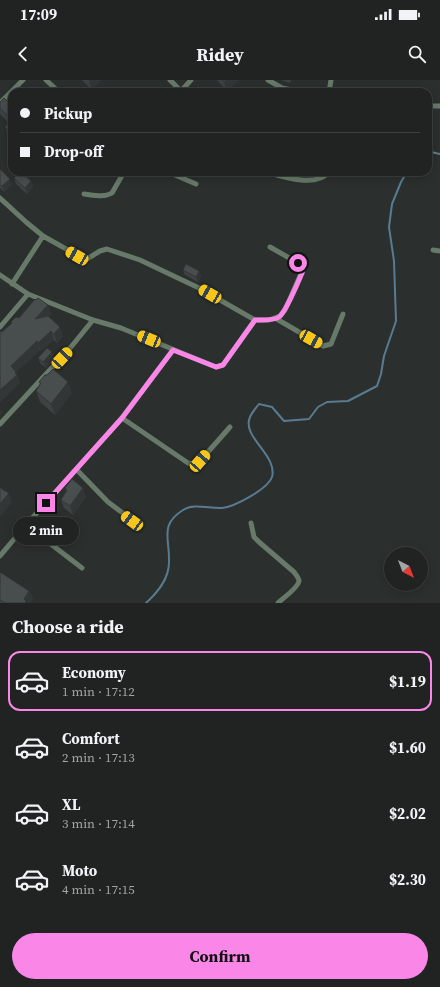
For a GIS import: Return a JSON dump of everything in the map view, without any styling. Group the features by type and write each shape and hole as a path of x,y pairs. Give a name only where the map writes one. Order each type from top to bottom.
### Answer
{"street":[{"path":"15,88 23,80"},
{"path":"46,80 55,88"},
{"path":"170,80 179,88"},
{"path":"185,88 192,80"},
{"path":"268,80 282,88"},
{"path":"0,103 8,95"},
{"path":"84,194 102,196 112,194 122,176"},
{"path":"177,176 196,184"},
{"path":"284,176 302,180 320,179 326,176"},
{"path":"0,198 43,236 84,259 107,249 140,260 199,288 255,320 280,316 285,310 303,268 302,265 270,247"},
{"path":"12,284 43,236"},
{"path":"434,250 440,251"},
{"path":"0,275 28,294 93,320 121,328 216,367 223,365 255,320"},
{"path":"0,327 28,294"},
{"path":"275,318 323,346 327,346 331,344 343,314"},
{"path":"0,424 71,347 93,320"},
{"path":"0,556 122,418 173,350"},
{"path":"122,418 188,463 194,464 200,461 230,427"},
{"path":"76,469 108,502 140,526"},
{"path":"251,523 254,536 259,542 294,572 298,578 299,582 296,587 278,603"},
{"path":"26,525 82,568"}],"building":[{"path":"4,98 8,102 8,116 0,108 0,102"},
{"path":"0,169 10,179 2,186 0,185"},
{"path":"16,176 25,176 31,181 25,188 14,178"},
{"path":"186,264 199,271 196,277 183,270"},
{"path":"38,298 48,305 35,319 48,316 60,327 54,334 51,331 38,343 37,341 11,366 17,375 0,390 0,332 12,323 11,322 16,317 19,318 35,299 36,300"},
{"path":"47,348 52,352 43,362 38,358"},
{"path":"53,369 68,382 51,404 36,391 41,383 39,382"},
{"path":"72,479 83,488 70,506 61,500 67,490 65,488"},
{"path":"0,487 9,493 0,504"},
{"path":"0,572 29,591 24,599 26,601 25,603 5,603 0,600"}],"waterway":[{"path":"432,152 440,154"},
{"path":"146,603 159,590 165,580 169,568 167,533 171,521 187,508 222,508 234,504 258,492 269,482 272,477 270,461 250,432 250,417 259,404 272,407 284,421 309,419 318,407 327,402 348,401 377,386 384,356 396,321 394,261 389,227 392,204 405,176"}],"route":[{"path":"46,503 122,418 173,350 216,367 220,366 223,365 255,320 270,320 280,316 285,310 302,273 302,265 298,263"}]}
